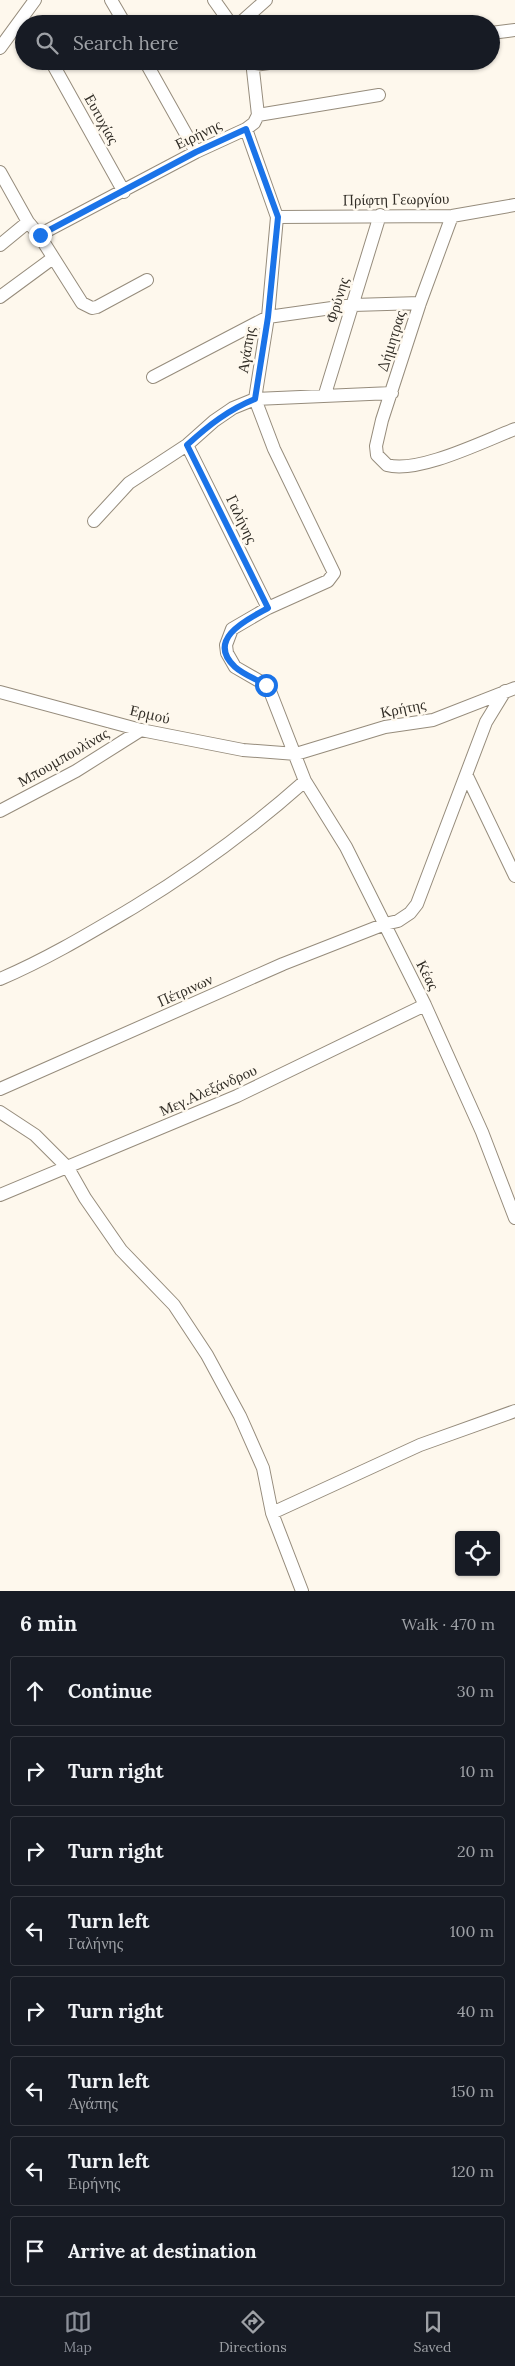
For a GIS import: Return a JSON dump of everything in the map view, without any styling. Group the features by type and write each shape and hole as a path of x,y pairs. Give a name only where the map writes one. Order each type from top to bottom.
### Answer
{"street":[{"path":"29,15 35,0"},
{"path":"112,0 120,15"},
{"path":"214,0 225,15"},
{"path":"249,15 266,0"},
{"path":"500,32 515,30"},
{"path":"0,48 15,32"},
{"name":"Ευτυχίας","path":"56,70 124,192"},
{"path":"150,70 196,152"},
{"path":"254,70 258,115 379,95"},
{"name":"Ειρήνης","path":"40,235 196,152 246,129 254,123 258,115"},
{"name":"Αγάπης","path":"246,129 278,217 268,317 255,399 274,449 332,564"},
{"path":"0,172 28,222 40,235 78,298 92,308 119,297 147,280"},
{"name":"Πρίφτη Γεωργίου","path":"278,217 452,216 515,205"},
{"name":"Φρύνης","path":"325,394 380,215"},
{"name":"Δήμητρας","path":"452,216 420,303 376,446 382,462 396,467 408,467 446,456 515,429"},
{"path":"0,245 28,222"},
{"path":"0,297 53,258"},
{"path":"153,377 268,317 353,305 420,303"},
{"path":"94,521 129,483 187,445 214,421 233,408 255,399 325,394 392,393"},
{"name":"Γαλήνης","path":"187,445 268,608"},
{"name":"Κέας","path":"332,564 334,573 328,581 268,608 232,629 226,645 227,653 235,667 268,686 306,782 346,847 425,1005 482,1132 515,1218"},
{"name":"Κρήτης","path":"296,754 385,727 433,720 510,689"},
{"name":"Πέτρινων","path":"0,1089 284,964 385,924 398,922 410,913 417,904 486,722 510,689"},
{"name":"Ερμού","path":"0,692 141,730 243,750 296,754"},
{"name":"Μπουμπουλίνας","path":"0,811 76,771 141,730"},
{"path":"467,776 515,876"},
{"path":"0,979 93,932 177,882 223,849 306,782"},
{"name":"Μεγ.Αλεξάνδρου","path":"0,1195 236,1096 425,1005"},
{"path":"0,1112 35,1135 68,1168 85,1198 121,1250 174,1305 207,1355 240,1416 262,1468 272,1513 302,1591"},
{"path":"272,1513 420,1445 515,1411"}],"route":[{"path":"40,235 196,152 246,129 278,217 268,317 255,399 233,408 214,421 187,445 268,608 232,629 226,645 227,653 235,667 266,685"}]}
